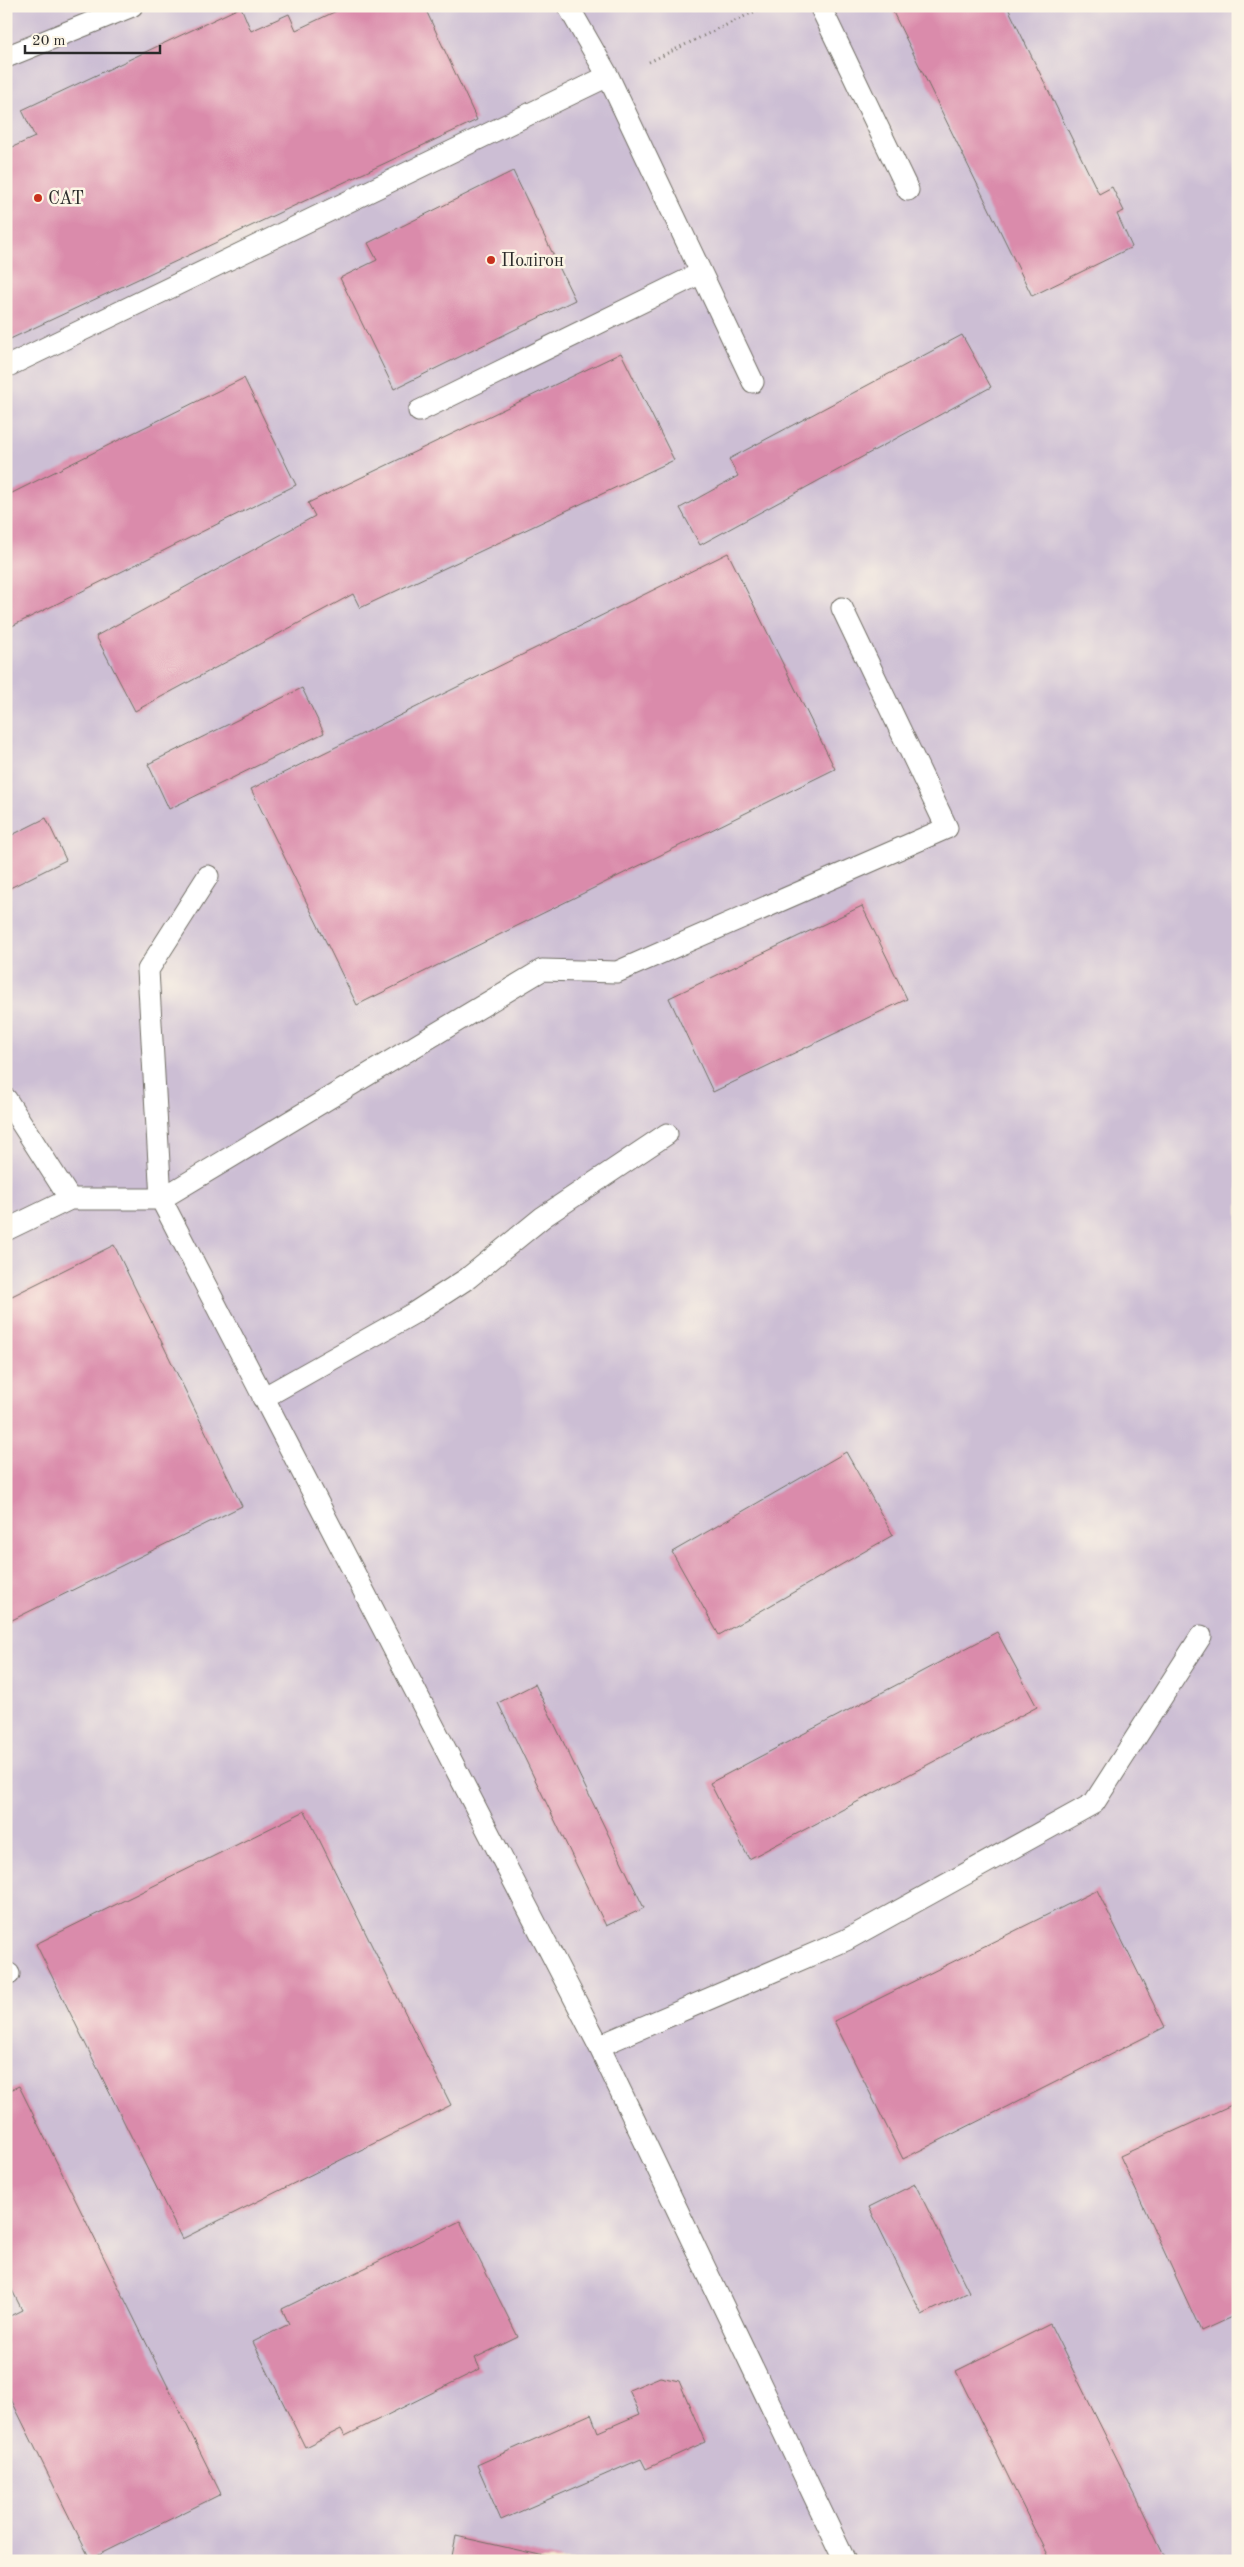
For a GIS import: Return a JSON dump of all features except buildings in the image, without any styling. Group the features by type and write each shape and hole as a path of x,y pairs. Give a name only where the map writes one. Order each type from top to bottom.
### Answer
{"lane":[{"path":"6,57 132,6"},
{"path":"568,6 608,76 752,382"},
{"path":"820,6 908,190"},
{"path":"6,366 608,76"},
{"path":"419,411 701,273"},
{"path":"6,1230 70,1198 161,1200 542,970 617,972 947,828 842,608"},
{"path":"208,876 148,970 161,1200 598,2046 845,2561"},
{"path":"6,1098 70,1198"},
{"path":"263,1398 414,1313 468,1278 543,1217 667,1134"},
{"path":"598,2046 846,1940 1094,1803 1201,1636"}],"path":[{"path":"649,62 766,6"}],"shaded area":[{"path":"6,6 1238,6 1238,2561 6,2561"}],"place":[{"name":"CAT","path":"38,198"},
{"name":"Полігон","path":"491,260"}]}
